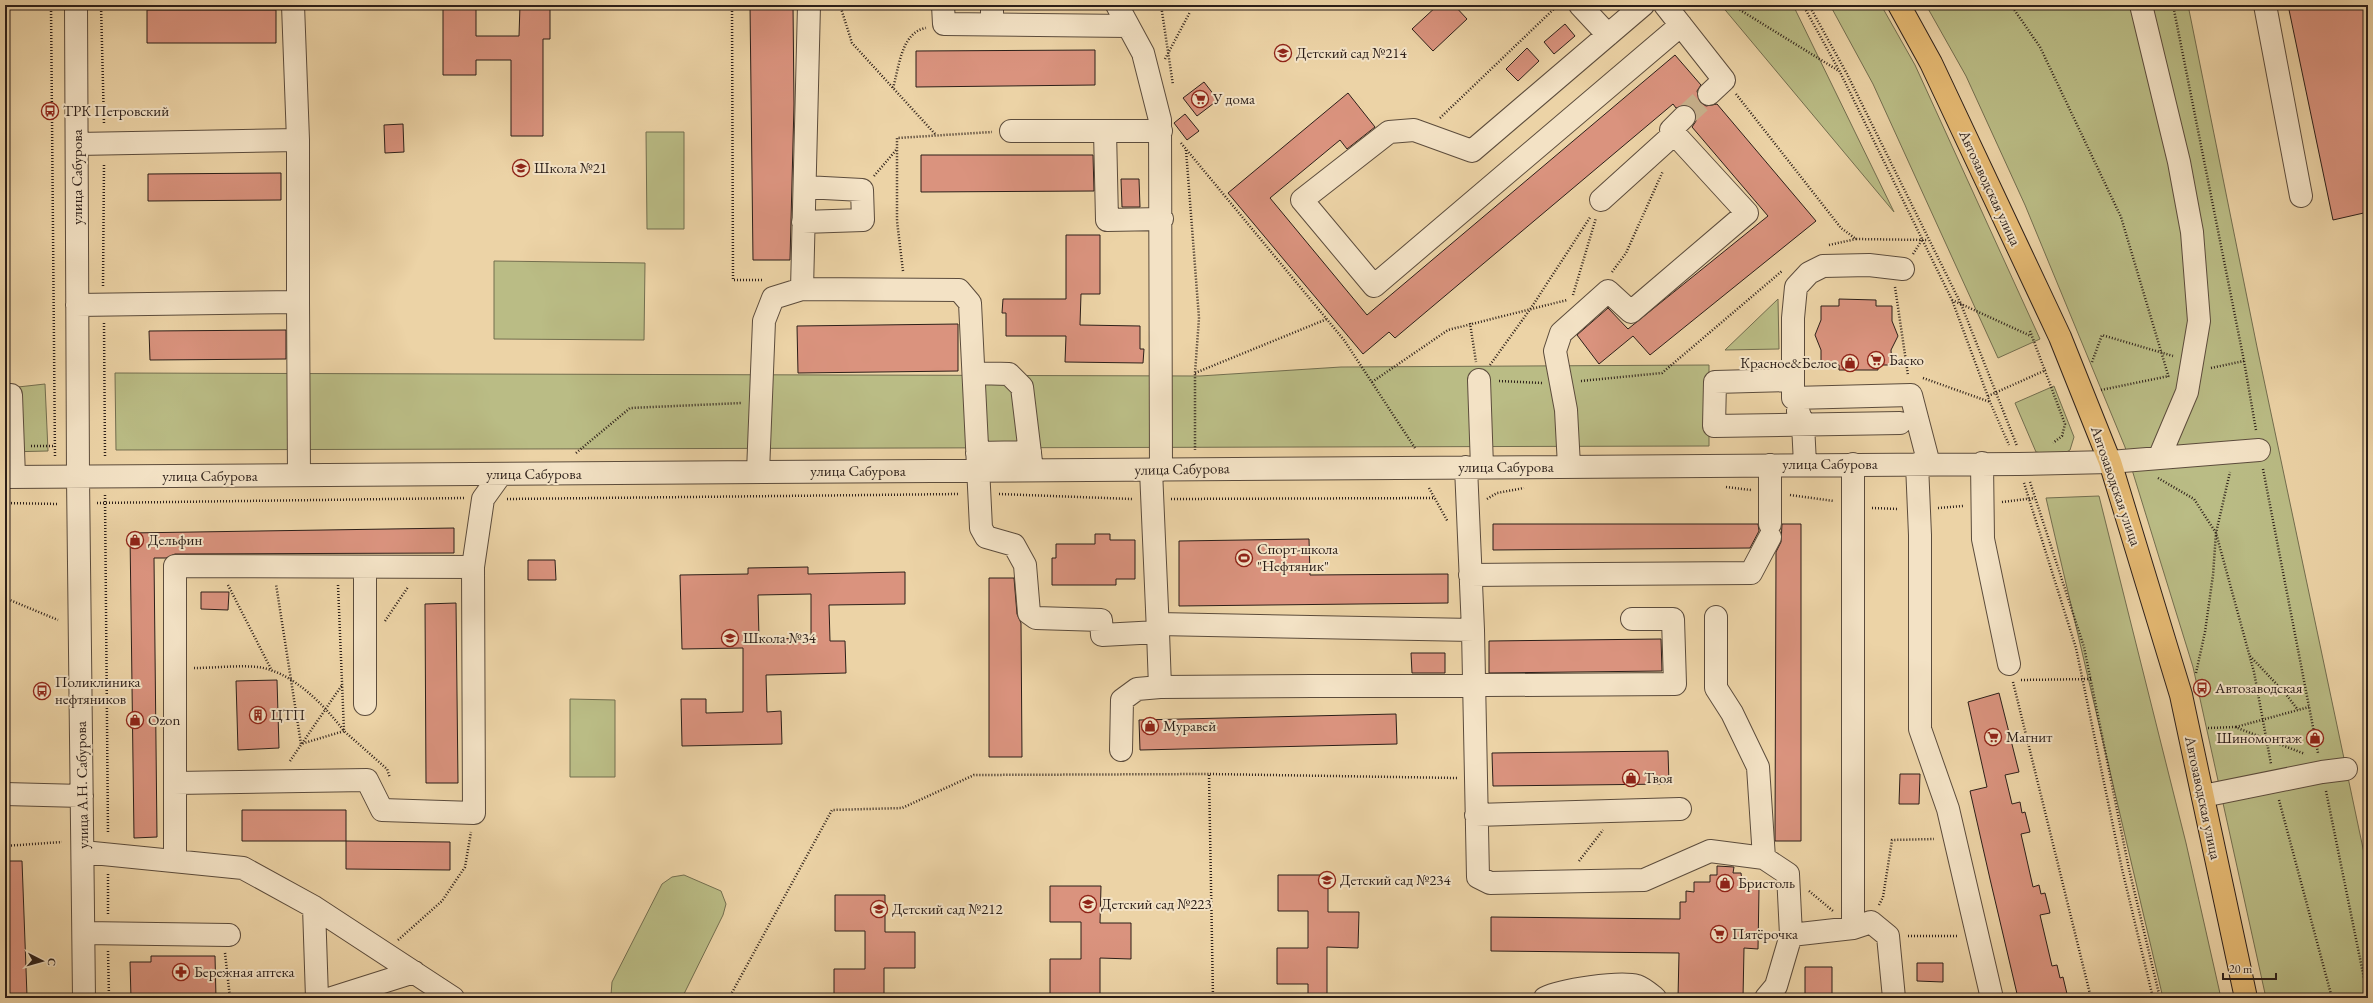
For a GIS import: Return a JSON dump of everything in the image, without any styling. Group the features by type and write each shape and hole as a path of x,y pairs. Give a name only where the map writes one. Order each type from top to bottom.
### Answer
{"main road":[{"name":"Автозаводская улица","path":"1899,5 1931,63 2060,338 2110,462 2169,651 2181,695 2246,998"}],"street":[{"name":"улица Сабурова","path":"76,5 78,477 758,472 1031,461 1156,470 1805,464 2020,464 2110,462 2157,467 2235,452 2259,450"},
{"path":"293,5 298,140 299,475"},
{"path":"802,289 809,5"},
{"path":"1117,5 1143,53 1161,125 1162,219 1156,470 1151,499 1160,687"},
{"path":"1580,5 1608,35"},
{"path":"1643,5 1472,151 1414,130 1389,132 1302,200 1374,286 1681,25"},
{"path":"1665,5 1681,25 1716,87"},
{"path":"2140,5 2179,162 2192,232 2201,365 2187,392 2157,467"},
{"path":"2265,5 2301,196"},
{"path":"943,14 992,15 1128,26"},
{"path":"1011,131 1105,131 1161,125"},
{"path":"1569,466 1566,410 1555,351 1561,333 1608,291 1631,312 1747,213 1679,126 1601,200"},
{"path":"1105,131 1108,220 1162,219"},
{"path":"77,144 104,145 298,140"},
{"path":"803,222 862,220 862,190 804,187"},
{"path":"1805,464 1803,424 1793,389 1793,318 1796,288 1809,273 1824,266 1869,265 1903,269"},
{"path":"758,472 764,321 772,298 802,289 905,288 959,290 970,303 981,528 986,537 1014,545 1025,565 1029,613 1036,618 1101,620 1102,635 1158,628 1473,630"},
{"path":"77,305 298,302"},
{"path":"974,373 1009,374 1022,388 1031,461"},
{"path":"1479,380 1470,575 1473,630 1478,877 1490,883 1644,880 1710,851 1764,858 1788,874 1792,935 1776,986 1766,998"},
{"path":"1900,422 1714,426 1715,382 1793,389 1909,387 1923,464 1920,536 1920,729 1948,809 1978,937 1985,997"},
{"path":"5,395 10,395 10,477 78,477"},
{"path":"1982,463 1983,539 2009,664"},
{"path":"1853,464 1862,925"},
{"path":"1470,575 1751,572 1770,530 1770,465"},
{"path":"175,783 367,780 382,810 474,814 473,567 483,499 501,474"},
{"name":"улица А.Н. Сабурова","path":"78,477 84,998"},
{"path":"175,860 175,566 473,567"},
{"path":"365,567 365,704"},
{"path":"1716,617 1716,688 1732,713 1758,768 1764,858"},
{"path":"1121,750 1122,700 1137,689 1160,687 1675,684 1673,619 1632,619"},
{"path":"2203,796 2274,782 2320,765 2346,769"},
{"path":"5,794 82,796"},
{"path":"1476,815 1680,809"},
{"path":"83,852 243,868 314,907 384,952 423,984 453,998"},
{"path":"314,907 317,998"},
{"path":"1792,935 1862,925 1888,936 1894,998"},
{"path":"84,933 226,935"},
{"path":"332,998 423,984"},
{"path":"1545,998 1576,989 1628,985 1638,987 1655,998"}],"path":[{"path":"51,5 55,477"},
{"path":"101,5 104,145 103,304 109,998"},
{"path":"732,5 733,280 770,280 772,298"},
{"path":"840,5 852,42 936,135"},
{"path":"1161,5 1173,87"},
{"path":"1425,134 1558,5"},
{"path":"1732,5 1840,72 1847,74"},
{"path":"1803,5 1840,72 1952,300 1990,402 2020,464 2076,648 2122,869 2153,998"},
{"path":"1809,5 1847,74 1961,304 1995,392 2084,647 2129,869 2160,998"},
{"path":"2011,5 2040,47 2121,216 2170,383"},
{"path":"2173,5 2244,362 2259,450 2320,765 2368,998"},
{"path":"1151,84 1190,12"},
{"path":"893,88 905,43 919,29 943,14"},
{"path":"1716,87 1841,228 1856,239"},
{"path":"1161,125 1186,149 1344,340 1372,382 1424,467 1434,498 1450,523"},
{"path":"905,288 897,220 897,138 1011,131"},
{"path":"862,190 897,148"},
{"path":"1186,149 1199,318 1195,373 1196,469"},
{"path":"1603,296 1603,284 1626,253 1665,167"},
{"path":"1479,380 1532,308 1601,200"},
{"path":"1372,382 1448,330 1470,323 1572,299 1601,200"},
{"path":"1822,246 1856,239 1928,240"},
{"path":"1922,240 1894,281 1909,387 1922,378 1990,402"},
{"path":"1479,380 1561,384 1662,373 1784,270"},
{"path":"1952,300 2032,336"},
{"path":"1195,373 1327,319"},
{"path":"1470,323 1479,380"},
{"path":"2094,368 2092,361 2102,335 2201,365"},
{"path":"1988,396 2046,370"},
{"path":"2099,382 2101,390"},
{"path":"575,473 574,455 630,408 761,402"},
{"path":"2193,676 2196,674 2205,632 2213,575 2216,533 2235,452"},
{"path":"2157,467 2194,499 2216,533 2250,656 2274,782 2332,998"},
{"path":"5,504 459,497 483,499 979,493 1151,499 1434,498"},
{"path":"214,566 228,585 272,672"},
{"path":"175,668 258,667 284,676 292,682 326,708 344,731 301,744 292,682 274,566"},
{"path":"5,598 58,620"},
{"path":"2250,656 2285,693 2298,710"},
{"path":"2091,679 2013,680 2091,998"},
{"path":"2205,722 2206,728 2235,727 2309,707"},
{"path":"2235,727 2320,765"},
{"path":"1209,774 1213,998"},
{"path":"729,998 832,810 902,808 974,775 1209,774 1475,778"},
{"path":"1563,882 1618,811"},
{"path":"384,952 442,901 465,867 474,814"},
{"path":"1788,874 1862,925 1884,897 1892,840 1955,839"},
{"path":"5,846 62,842"},
{"path":"226,935 230,998"},
{"path":"1888,936 1978,937"}],"green space":[{"path":"1721,5 1793,5 1894,212"},
{"path":"1830,5 1881,5 1915,65 2040,339 1998,358 1873,84"},
{"path":"1926,5 2188,5 2257,347 2368,872 2368,998 2266,998 2193,667 2125,447 2025,205 1966,76"},
{"path":"646,132 684,132 684,229 647,229"},
{"path":"494,261 645,263 644,340 494,339"},
{"path":"1778,299 1779,349 1725,350"},
{"path":"1709,365 1709,446 116,450 115,373 1200,376 1341,367"},
{"path":"45,384 48,451 5,452 5,409 18,387"},
{"path":"2054,386 2074,437 2070,450 2059,456 2036,452 2015,403"},
{"path":"2099,496 2186,843 2221,998 2163,998 2046,498"},
{"path":"570,699 615,700 615,777 570,777"},
{"path":"684,875 721,891 726,904 723,915 682,998 614,998 611,995 612,982 662,884 672,877"}],"building":[{"path":"443,5 476,5 476,36 519,36 520,5 550,5 550,39 543,39 543,136 511,136 511,60 476,60 476,75 443,75"},
{"path":"750,5 793,5 794,104 790,260 753,260"},
{"path":"1438,5 1454,5 1467,19 1433,51 1412,29"},
{"path":"2288,5 2368,5 2368,212 2333,220"},
{"path":"147,10 276,10 276,43 147,43"},
{"path":"1565,24 1575,36 1554,54 1544,42"},
{"path":"1527,48 1539,61 1518,81 1506,69"},
{"path":"1095,50 1095,85 916,87 916,51"},
{"path":"1675,55 1701,85 1697,91 1700,102 1706,106 1717,104 1816,221 1650,355 1633,336 1599,364 1577,335 1608,308 1628,329 1768,216 1692,127 1696,121 1696,114 1693,108 1688,105 1676,108 1673,104 1395,338 1389,332 1363,354 1228,193 1348,93 1375,127 1347,149 1340,140 1270,198 1367,315"},
{"name":"У дома","path":"1204,82 1218,100 1197,116 1183,98"},
{"path":"1185,114 1199,131 1187,140 1174,123"},
{"path":"403,124 404,152 385,153 384,125"},
{"path":"921,155 1093,155 1094,191 921,192"},
{"path":"281,173 281,200 148,201 148,174"},
{"path":"1121,179 1139,179 1140,207 1122,207"},
{"path":"1066,235 1100,235 1100,294 1081,294 1080,325 1140,326 1140,349 1144,349 1143,363 1065,362 1066,336 1006,336 1006,313 1002,313 1003,299 1066,299"},
{"path":"1839,299 1876,300 1876,306 1892,306 1892,321 1898,336 1891,350 1892,365 1878,365 1878,370 1839,370 1839,365 1821,365 1821,350 1815,335 1821,320 1821,306 1839,306"},
{"path":"958,324 958,371 798,373 797,326"},
{"path":"286,330 286,359 150,360 149,331"},
{"path":"1493,524 1758,524 1759,531 1750,548 1493,550"},
{"path":"1782,524 1801,524 1801,841 1775,841 1776,552 1781,542"},
{"path":"454,528 454,553 175,554 166,558 154,558 157,837 134,838 130,533"},
{"path":"1095,534 1110,534 1110,540 1135,540 1135,579 1116,579 1116,585 1052,585 1052,558 1056,558 1056,544 1095,544"},
{"path":"1309,539 1310,575 1448,574 1448,603 1179,606 1179,541"},
{"path":"528,560 555,560 556,580 528,580"},
{"path":"808,567 808,574 905,572 905,604 829,605 830,641 845,641 846,673 766,675 767,712 781,711 782,744 682,746 681,699 706,699 706,713 743,712 743,648 682,649 680,575 748,574 748,568","holes":["811,594 811,638 759,639 758,595"]},
{"path":"989,578 1014,578 1017,614 1021,623 1022,757 989,757"},
{"path":"201,592 229,592 228,610 201,609"},
{"path":"456,603 458,783 426,783 425,604"},
{"path":"1661,639 1662,671 1489,673 1489,641"},
{"path":"1411,653 1445,653 1445,673 1412,673"},
{"name":"ЦТП","path":"277,680 279,748 238,750 236,681"},
{"path":"1999,693 2019,772 2005,775 2012,804 2020,802 2022,813 2025,812 2030,832 2021,834 2033,887 2039,885 2041,894 2045,893 2050,913 2040,915 2052,966 2057,965 2060,978 2063,977 2068,998 2018,998 1970,791 1987,787 1968,702"},
{"path":"1396,714 1397,744 1140,750 1139,720"},
{"path":"1668,751 1669,784 1493,786 1492,753"},
{"path":"1900,774 1920,774 1919,804 1899,804"},
{"path":"242,810 346,810 346,841 242,841"},
{"path":"346,841 450,842 450,870 346,869"},
{"path":"5,861 22,861 27,996 5,996"},
{"path":"1717,866 1734,867 1733,873 1741,873 1742,881 1750,881 1750,888 1759,888 1758,949 1744,948 1743,998 1678,998 1679,953 1491,951 1491,917 1680,919 1680,902 1686,902 1686,891 1694,892 1694,882 1710,882 1710,875 1717,875"},
{"path":"1278,875 1328,875 1328,912 1359,912 1358,948 1327,947 1327,998 1308,998 1308,984 1277,984 1277,948 1308,948 1308,911 1278,911"},
{"path":"1050,886 1101,886 1100,923 1131,923 1131,959 1100,958 1100,998 1050,995 1050,959 1081,959 1081,922 1050,922"},
{"path":"835,895 885,895 885,932 915,932 915,968 884,968 884,998 834,998 834,969 865,969 865,931 835,931"},
{"path":"151,956 215,956 216,998 131,998 130,962 151,962"},
{"path":"1917,963 1943,963 1943,982 1917,981"},
{"path":"1805,967 1832,967 1832,998 1805,998"}],"tunnel":[{"path":"1684,117 1709,94"}],"place":[{"name":"Детский сад №214","path":"1283,53"},
{"name":"У дома","path":"1200,99"},
{"name":"ТРК Петровский","path":"50,111"},
{"name":"Школа №21","path":"521,168"},
{"name":"Баско","path":"1876,360"},
{"name":"Красное&Белое","path":"1850,363"},
{"name":"Дельфин","path":"135,540"},
{"name":"Спорт-школа \"Нефтяник\"","path":"1244,558"},
{"name":"Школа №34","path":"730,638"},
{"name":"Автозаводская","path":"2202,688"},
{"name":"Поликлиника нефтяников","path":"42,691"},
{"name":"ЦТП","path":"258,715"},
{"name":"Ozon","path":"135,720"},
{"name":"Муравей","path":"1150,726"},
{"name":"Магнит","path":"1993,737"},
{"name":"Шиномонтаж","path":"2315,738"},
{"name":"Твоя","path":"1631,778"},
{"name":"Детский сад №234","path":"1327,880"},
{"name":"Бристоль","path":"1725,883"},
{"name":"Детский сад №223","path":"1088,904"},
{"name":"Детский сад №212","path":"879,909"},
{"name":"Пятёрочка","path":"1719,934"},
{"name":"Бережная аптека","path":"181,972"}]}
